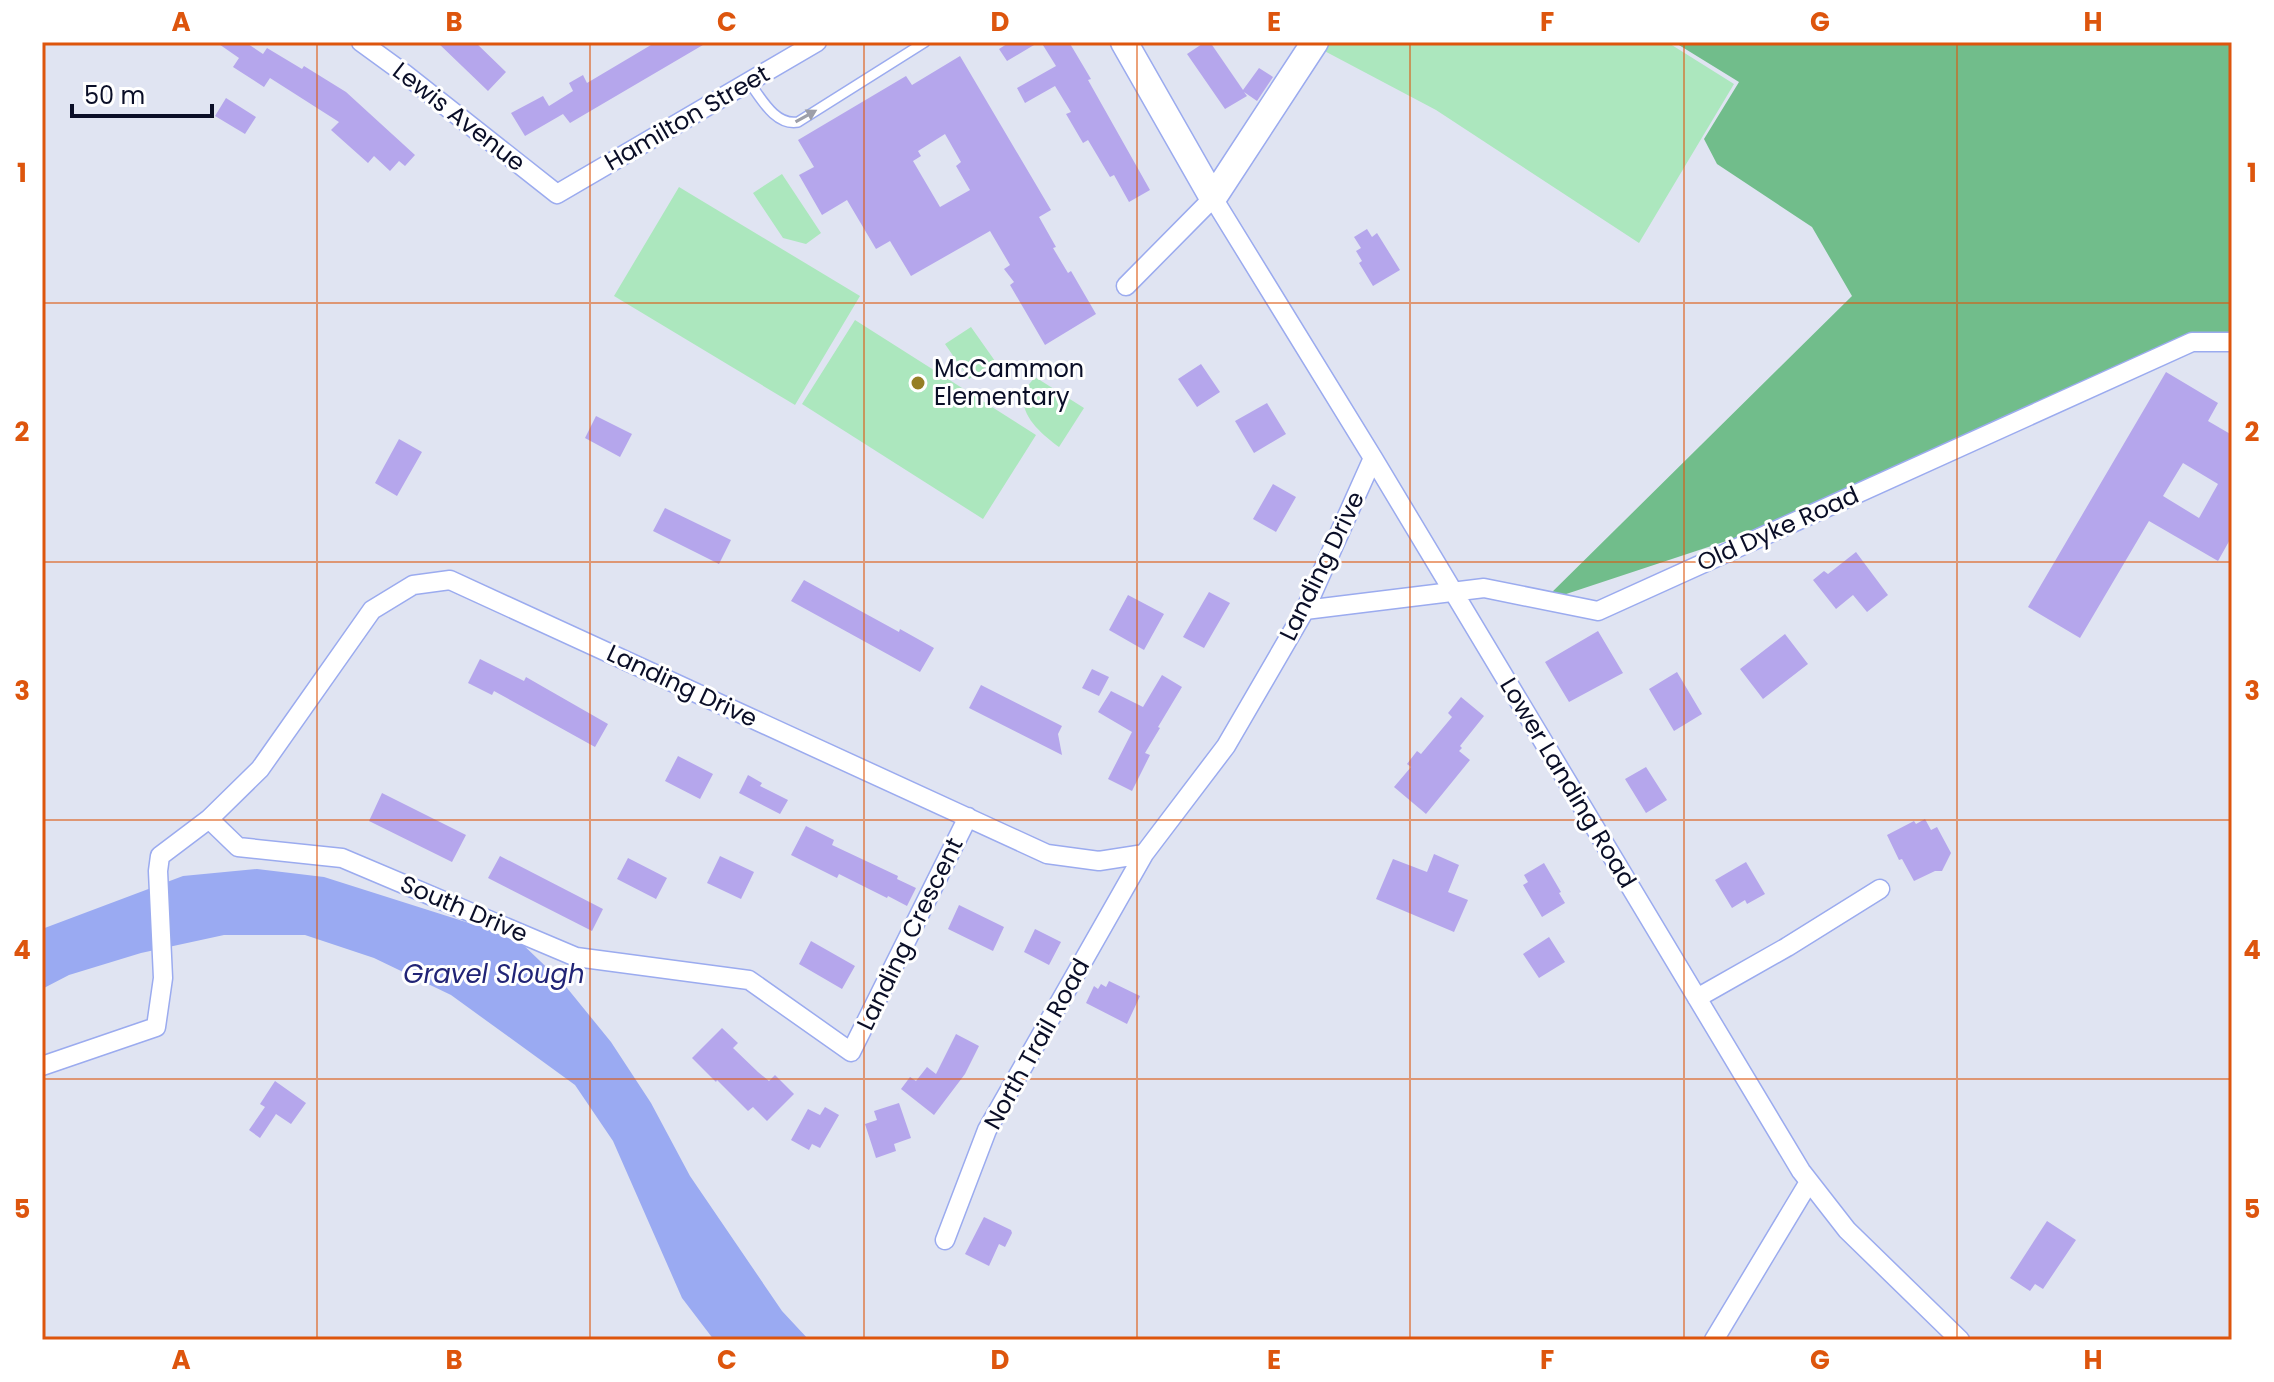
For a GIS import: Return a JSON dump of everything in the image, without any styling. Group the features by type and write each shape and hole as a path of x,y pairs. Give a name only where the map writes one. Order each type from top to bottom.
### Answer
{"street":[{"name":"Lewis Avenue","path":"361,42 557,194"},
{"name":"Hamilton Street","path":"557,194 817,42"},
{"path":"1124,42 1213,198"},
{"path":"1126,286 1213,198 1315,42"},
{"name":"Lower Landing Road","path":"1213,198 1809,1182 1847,1230 1960,1340"},
{"name":"Old Dyke Road","path":"1305,610 1484,588 1598,611 2192,342 2232,342"},
{"name":"Landing Drive","path":"42,1066 156,1027 163,978 160,856 209,819 260,769 372,610 413,585 450,580 1047,854 1099,861 1144,854 1226,746 1305,610 1373,458"},
{"name":"Landing Crescent","path":"851,1052 968,817"},
{"name":"South Drive","path":"209,819 238,847 342,858 576,957 749,980 851,1052"},
{"name":"North Trail Road","path":"945,1240 987,1130 1144,854"},
{"path":"1697,998 1880,889"},
{"path":"1714,1340 1809,1182"}],"lane":[{"path":"749,82 779,119 789,124 798,122 925,42"}],"green space":[{"path":"1317,42 1667,42 1734,84 1639,243 1436,110 1315,46"},
{"path":"1674,42 2232,42 2232,338 2031,408 1817,511 1542,602 1852,296 1812,227 1717,164 1704,139 1739,82"},
{"path":"782,174 821,233 806,244 783,238 753,193"},
{"path":"679,187 860,296 795,405 614,296"},
{"path":"855,320 1036,435 983,519 802,404"},
{"path":"971,327 995,361 969,379 945,344"},
{"path":"1035,377 1084,408 1059,447 1034,424 1025,409 1024,393"}],"water":[{"name":"Gravel Slough","path":"257,869 324,877 516,938 563,983 611,1042 651,1103 690,1176 782,1311 809,1340 714,1340 682,1298 613,1141 575,1085 451,995 374,958 305,935 224,935 141,953 69,975 42,989 42,929 183,876"}],"building":[{"path":"216,42 245,42 263,54 267,48 302,69 304,66 346,92 415,155 405,166 399,161 390,171 374,156 368,163 331,130 339,122 270,78 264,87 233,67 239,58"},
{"path":"437,42 475,42 506,72 488,91"},
{"path":"656,42 708,42 570,123 563,114 525,136 511,113 543,96 549,106 573,91 569,83 583,75 587,83"},
{"path":"1010,42 1039,42 1007,61 999,49"},
{"path":"1041,42 1069,42 1150,190 1129,202 1088,140 1083,143 1066,114 1071,112 1055,86 1025,103 1017,88 1056,66"},
{"path":"1210,42 1243,90 1259,68 1273,77 1257,101 1244,92 1247,96 1225,109 1187,54"},
{"path":"960,56 1051,210 1039,217 1056,247 1053,248 1068,273 1071,271 1096,314 1045,345 1010,285 1014,282 1004,269 1010,265 990,231 911,276 890,241 876,249 847,200 822,215 799,175 814,167 798,140 906,76 912,85","holes":["945,134 961,162 956,166 970,190 940,207 913,161 921,156 918,151"]},
{"path":"226,98 256,117 245,134 215,116"},
{"path":"1367,229 1372,237 1377,233 1400,270 1373,286 1359,263 1362,261 1356,251 1361,248 1354,237"},
{"path":"1201,364 1220,392 1197,407 1178,379"},
{"path":"2166,372 2218,403 2208,421 2232,435 2232,536 2218,561 2149,521 2080,638 2028,607","holes":["2183,463 2218,484 2199,518 2163,496"]},
{"path":"1267,403 1286,434 1254,453 1235,421"},
{"path":"596,416 632,434 620,457 585,438"},
{"path":"399,439 422,452 397,496 375,483"},
{"path":"1273,484 1296,497 1276,532 1253,519"},
{"path":"665,508 731,540 719,564 653,531"},
{"path":"1856,552 1888,595 1867,612 1853,595 1836,609 1813,580 1824,571 1828,574"},
{"path":"804,580 934,648 920,672 791,601"},
{"path":"1209,592 1230,603 1204,648 1183,637"},
{"path":"1128,595 1164,614 1144,650 1109,630"},
{"path":"1598,631 1623,673 1569,702 1545,662"},
{"path":"1785,634 1808,664 1763,699 1740,669"},
{"path":"480,659 524,681 526,677 608,724 595,747 494,691 492,695 468,683"},
{"path":"1092,669 1109,677 1099,696 1082,688"},
{"path":"1677,672 1702,714 1674,731 1649,689"},
{"path":"1162,675 1182,687 1145,753 1150,755 1132,791 1108,779 1132,732 1098,712 1111,691 1143,707"},
{"path":"981,685 1062,726 1058,734 1062,755 969,708"},
{"path":"1461,697 1484,716 1460,746 1459,751 1470,760 1426,814 1394,787 1411,767 1407,764 1417,751 1421,754 1452,717 1448,713"},
{"path":"678,756 713,774 700,799 665,781"},
{"path":"1646,767 1667,800 1646,813 1625,779"},
{"path":"748,775 762,783 760,786 788,800 780,814 739,793"},
{"path":"382,793 466,835 452,862 369,821"},
{"path":"1925,819 1931,830 1937,827 1951,853 1942,871 1914,881 1887,835 1914,821 1916,824"},
{"path":"806,826 834,840 832,845 898,876 897,879 916,888 907,906 839,874 837,878 791,855"},
{"path":"1434,854 1459,865 1448,892 1468,900 1454,932 1376,899 1393,859 1427,872"},
{"path":"500,856 603,909 592,931 488,878"},
{"path":"720,856 754,872 741,899 707,883"},
{"path":"628,858 667,878 656,899 617,879"},
{"path":"1746,862 1765,894 1732,908 1715,880"},
{"path":"1544,863 1565,903 1542,917 1523,885 1528,882 1524,875"},
{"path":"959,905 1004,927 993,951 948,929"},
{"path":"1035,929 1061,942 1049,965 1024,952"},
{"path":"1549,937 1565,962 1539,978 1523,954"},
{"path":"811,941 855,966 842,989 799,964"},
{"path":"1109,981 1140,996 1127,1024 1086,1003 1094,986 1098,989 1101,984 1106,987"},
{"path":"722,1028 738,1043 733,1048 758,1072 769,1081 775,1075 794,1094 767,1121 753,1107 748,1111 692,1058"},
{"path":"956,1034 979,1046 965,1074 934,1115 901,1089 910,1077 916,1081 927,1067 936,1074"},
{"path":"275,1081 306,1103 291,1124 276,1114 260,1138 249,1130 265,1107 260,1104"},
{"path":"899,1103 911,1138 894,1144 896,1151 876,1158 865,1124 877,1120 874,1111"},
{"path":"825,1107 839,1115 820,1148 812,1144 809,1150 791,1140 808,1109 820,1115"},
{"path":"984,1217 1012,1233 1005,1247 999,1244 989,1266 965,1254"},
{"path":"2047,1221 2076,1240 2043,1289 2035,1284 2030,1291 2010,1278"}],"place":[{"name":"McCammon Elementary","path":"918,383"}]}
